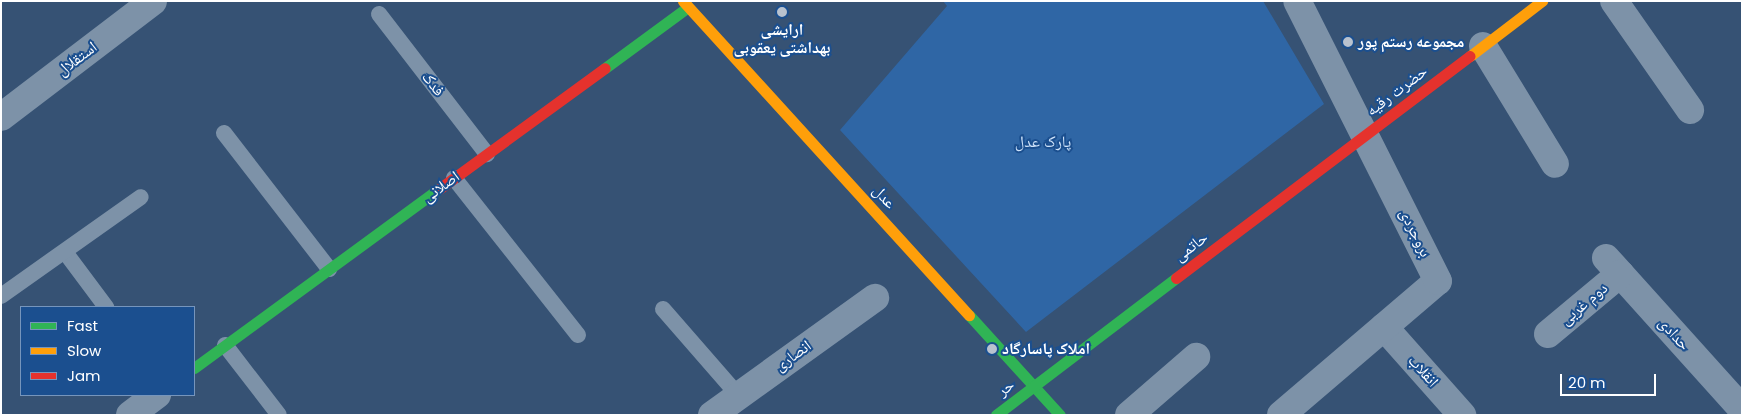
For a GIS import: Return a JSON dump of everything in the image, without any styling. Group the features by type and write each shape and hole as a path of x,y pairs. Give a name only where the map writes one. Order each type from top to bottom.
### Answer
{"street":[{"name":"استقلال","path":"1,117 154,1"},
{"name":"بروجردی","path":"1281,415 1438,281 1367,134 1297,1"},
{"name":"حضرت رقیه","path":"1367,134 1542,1"},
{"path":"1614,1 1690,110"},
{"name":"اصلانی","path":"195,367 454,178 686,4"},
{"name":"عدل","path":"686,4 1060,415"},
{"path":"1483,46 1555,164"},
{"name":"حاتمی","path":"1035,387 1367,134"},
{"name":"دوم غربی","path":"1548,334 1613,266"},
{"name":"حدادی","path":"1613,266 1742,409"},
{"name":"انصاری","path":"712,415 875,298"},
{"name":"انقلاب","path":"1384,327 1462,415"},
{"path":"1129,415 1196,357"},
{"name":"حر","path":"996,415 1035,387"},
{"path":"130,415 156,396"}],"lane":[{"name":"فدک","path":"379,14 486,154"},
{"path":"224,133 329,269"},
{"path":"454,178 578,336"},
{"path":"1,296 141,197"},
{"path":"65,252 105,306"},
{"path":"663,309 739,396"},
{"path":"225,345 280,415"}],"green space":[{"name":"پارک عدل","path":"943,1 1263,1 1324,104 1026,332 840,130 947,6"}],"traffic: fast":[{"path":"605,68 688,7"},
{"path":"195,367 439,189"},
{"path":"996,415 1176,278"},
{"path":"969,315 1060,415"}],"traffic: slow":[{"path":"683,1 969,315"},
{"path":"1470,56 1542,1"}],"traffic: jam":[{"path":"1176,278 1470,56"},
{"path":"439,189 605,68"}],"place":[{"name":"ارایشی بهداشتی یعقوبی","path":"782,12"},
{"name":"مجموعه رستم پور","path":"1348,42"},
{"name":"املاک پاسارگاد","path":"992,349"}]}
